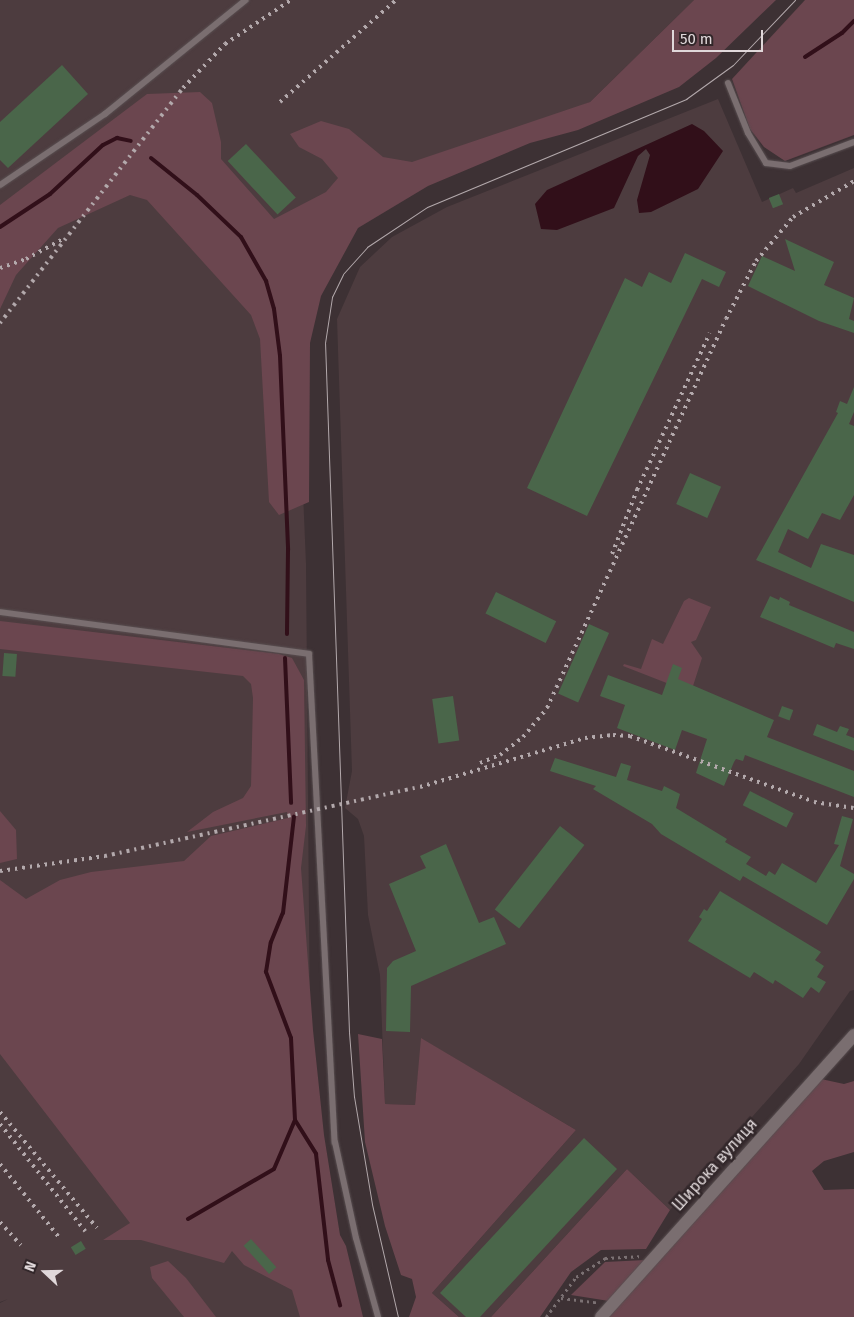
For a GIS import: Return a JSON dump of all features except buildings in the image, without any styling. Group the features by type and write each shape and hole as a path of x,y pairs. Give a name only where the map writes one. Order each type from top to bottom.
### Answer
{"street":[{"name":"Широка вулиця","path":"601,1317 854,1035"}],"lane":[{"path":"0,185 105,114 246,0"},
{"path":"728,83 748,133 766,163 790,166 854,142"},
{"path":"0,612 309,654 335,1142 356,1238 378,1317"}],"path":[{"path":"546,1317 576,1277 604,1258 657,1255"},
{"path":"561,1298 612,1305"}],"shaded area":[{"path":"0,0 694,0 590,102 334,211 294,277 306,564 311,1148 232,1235 324,1317 0,1317 0,1303 8,1299 0,1302"},
{"path":"694,0 776,0 716,58 679,87 578,130 530,143 428,186 358,228 321,296 310,343 309,502 279,515 269,502 260,339 251,315 147,200 130,195 58,228 16,275 0,309 0,205 147,94 200,92 212,103 221,142 221,159 274,219 326,192 338,178 322,159 299,147 290,134 321,121 349,129 383,157 412,162 590,102"},
{"path":"805,0 854,0 854,135 785,161 764,147 750,129 732,79"},
{"path":"718,99 762,202 793,188 796,193 854,168 854,990 850,991 799,1064 670,1210 627,1169 491,1317 459,1317 432,1293 576,1130 422,1039 415,1105 385,1104 380,975 368,915 364,836 358,819 345,808 352,771 337,319 360,267 392,237 447,207"},
{"path":"692,124 704,131 723,151 698,189 651,212 639,213 637,200 650,155 646,149 638,156 614,208 557,230 541,229 535,204 547,190"},
{"path":"689,598 711,607 696,640 691,642 702,658 693,686 682,689 623,666 624,664 641,669 652,639 663,644 684,601"},
{"path":"0,621 279,654 292,658 304,680 306,826 301,868 313,1030 324,1135 340,1235 346,1246 363,1317 300,1317 292,1290 244,1265 232,1251 224,1263 141,1240 103,1240 130,1223 0,1054 0,880 26,899 60,880 91,872 184,861 211,836 288,818 287,812 187,832 213,812 243,798 251,786 253,698 251,684 243,676 0,649"},
{"path":"0,811 16,830 17,859 0,863"},
{"path":"358,1034 382,1039 385,1104 415,1105 421,1038 576,1130 432,1293 459,1317 409,1317 416,1297 412,1279 401,1275 385,1226 365,1142"},
{"path":"821,1079 844,1084 854,1081 854,1152 824,1161 812,1171 824,1190 854,1189 854,1317 608,1317"},
{"path":"627,1169 670,1210 646,1249 601,1250 571,1272 540,1317 491,1317"},
{"path":"645,1260 609,1301 571,1295 605,1262"},
{"path":"168,1261 186,1278 216,1317 184,1317 152,1278 150,1267"}],"waterway":[{"path":"805,57 842,33 854,21"},
{"path":"0,227 50,194 103,145 117,138 131,141"},
{"path":"151,158 197,195 241,237 266,281 274,309 280,356 288,550 287,634"},
{"path":"285,658 291,803"},
{"path":"188,1219 274,1169 295,1120 291,1038 266,972 271,942 283,913 294,817"},
{"path":"295,1120 316,1154 328,1260 340,1305"}],"tram line":[{"path":"398,1317 372,1204 354,1097 349,1032 325,343 332,297 343,274 367,247 427,207 686,99 733,65 795,0"}],"railway":[{"path":"0,323 183,88 225,44 291,0"},
{"path":"280,102 396,0"},
{"path":"480,763 500,755 523,737 547,708 726,319 756,261 793,217 854,181"},
{"path":"0,268 26,259 63,239"},
{"path":"612,554 637,490 710,333"},
{"path":"0,871 105,856 420,787 585,738 613,735 630,736 814,802 854,808"},
{"path":"0,1112 97,1228"},
{"path":"0,1124 85,1231"},
{"path":"0,1164 59,1237"},
{"path":"0,1222 21,1245"}]}
